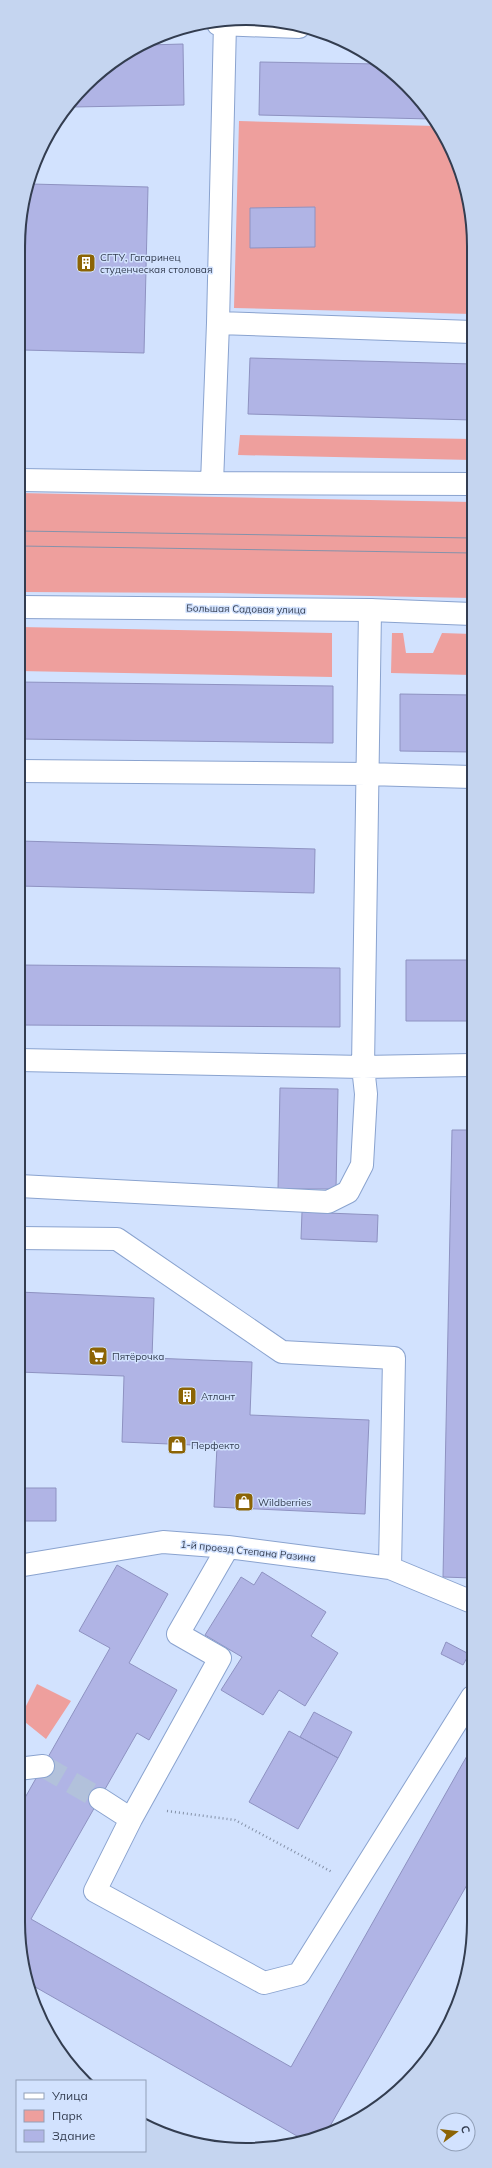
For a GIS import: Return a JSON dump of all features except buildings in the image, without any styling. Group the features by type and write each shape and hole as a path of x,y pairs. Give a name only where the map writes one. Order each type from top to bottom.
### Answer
{"street":[{"path":"248,25 265,26"},
{"path":"212,483 218,323 223,26"},
{"path":"218,323 467,332"},
{"path":"25,480 212,483 467,484"},
{"name":"Большая Садовая улица","path":"25,607 370,610 467,614"},
{"path":"25,1186 328,1202 348,1192 362,1165 366,1094 363,1067 370,610"},
{"path":"25,771 367,774 467,777"},
{"path":"25,1060 363,1067 467,1065"},
{"path":"25,1238 117,1240 282,1352 394,1358 390,1568"},
{"name":"1-й проезд Степана Разина","path":"25,1565 163,1542 228,1547 390,1568 467,1600"},
{"path":"228,1547 178,1634 220,1658 131,1819 95,1891 264,1983 299,1974 467,1705"},
{"path":"25,1768 44,1766"},
{"path":"100,1800 131,1819"}],"path":[{"path":"131,1819 148,1807 235,1820 295,1851 355,1885"}],"green space":[{"path":"239,121 432,126 450,161 463,203 467,232 467,314 234,308"},
{"path":"240,435 467,439 467,460 238,455"},
{"path":"25,493 467,502 467,598 222,593 25,592"},
{"path":"25,627 332,633 332,677 25,671"},
{"path":"392,633 403,633 406,653 433,653 442,633 467,634 467,675 391,673"},
{"path":"37,1684 71,1701 46,1739 25,1722 25,1708"}],"tunnel":[{"path":"43,1766 100,1799"}],"tram line":[{"path":"25,531 467,538"},
{"path":"25,546 467,553"}],"place":[{"name":"СГТУ, Гагаринец студенческая столовая","path":"86,263"},
{"name":"Пятёрочка","path":"98,1356"},
{"name":"Атлант","path":"187,1396"},
{"name":"Перфекто","path":"177,1445"},
{"name":"Wildberries","path":"244,1502"}]}
